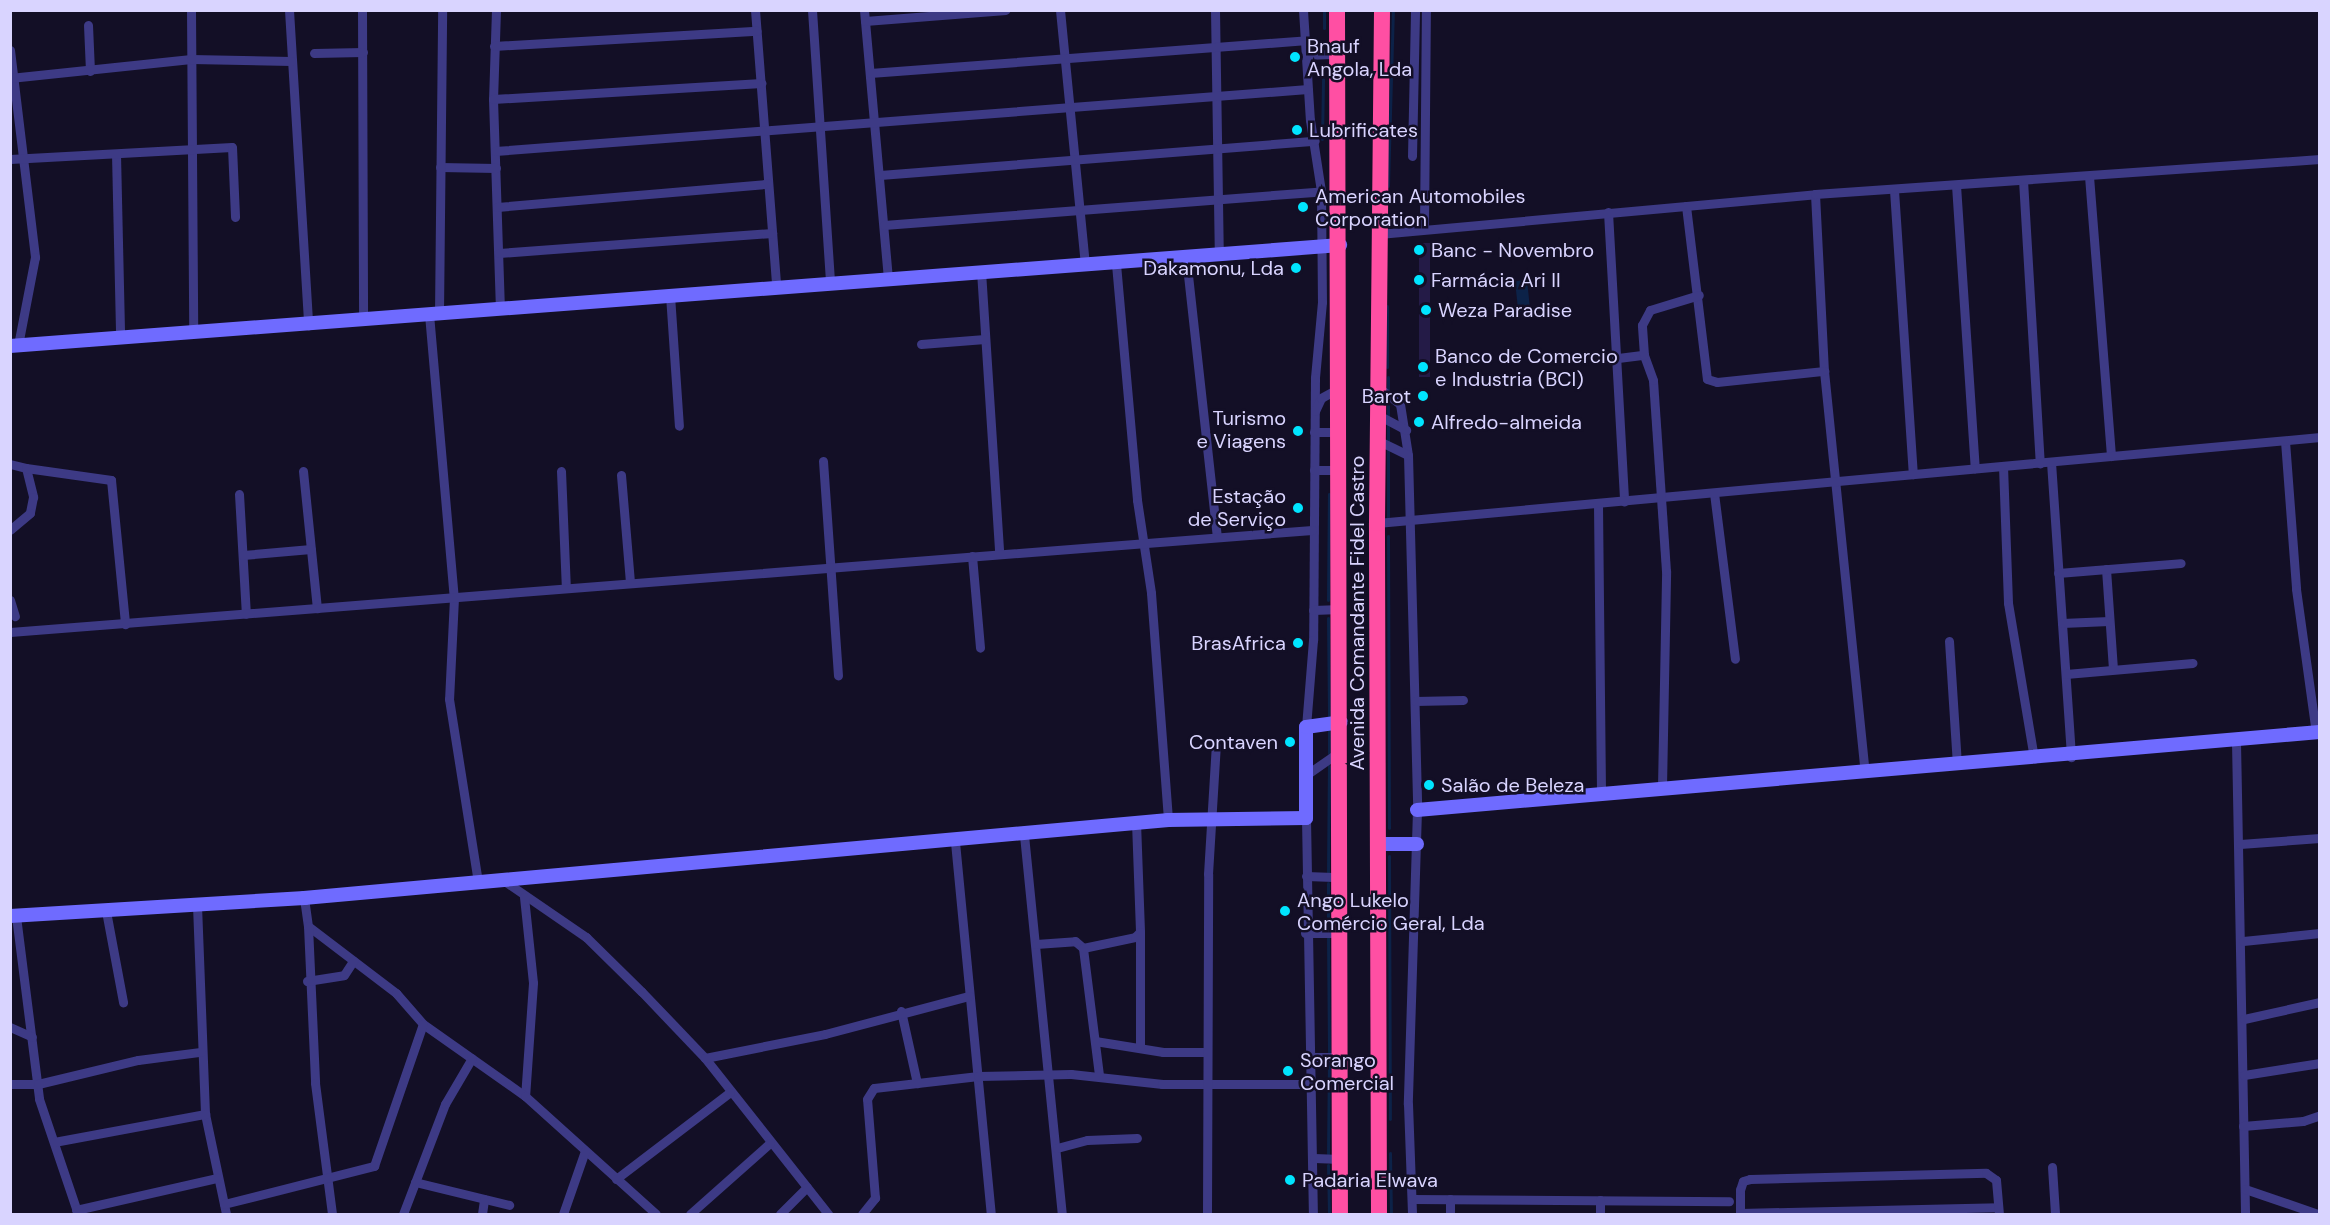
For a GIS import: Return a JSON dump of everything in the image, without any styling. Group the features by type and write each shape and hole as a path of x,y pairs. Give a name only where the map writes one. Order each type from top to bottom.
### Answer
{"highway":[{"name":"Avenida Comandante Fidel Castro","path":"1337,10 1340,245 1340,1215"},
{"name":"Avenida Comandante Fidel Castro","path":"1379,1215 1377,440 1382,10"}],"street":[{"path":"191,10 193,332"},
{"path":"289,10 308,325"},
{"path":"362,10 363,320"},
{"path":"442,10 440,167 434,314 454,598 449,699 478,882"},
{"path":"496,10 493,99 500,309"},
{"path":"755,10 776,286"},
{"path":"812,10 830,284"},
{"path":"864,10 888,278"},
{"path":"865,21 1006,10"},
{"path":"1060,10 1073,159 1086,265"},
{"path":"1215,10 1220,152 1219,254"},
{"path":"1303,10 1308,89 1321,191 1322,245 1314,416 1313,610 1306,727 1305,933 1309,1084 1314,1158 1313,1215"},
{"path":"1412,156 1415,10"},
{"path":"1424,229 1426,10"},
{"path":"88,25 90,71"},
{"path":"494,46 757,31"},
{"path":"870,73 1304,40"},
{"path":"10,50 12,78 26,159 35,257 14,346 308,325 776,286 1116,264 1340,245"},
{"path":"314,53 363,52"},
{"path":"1305,55 1338,54"},
{"path":"12,78 191,59 291,61"},
{"path":"493,99 762,83"},
{"path":"495,151 764,130 875,125 1308,89"},
{"path":"880,175 1073,159 1220,152 1315,141"},
{"path":"10,159 193,148 234,148 235,217"},
{"path":"116,154 120,337"},
{"path":"1379,234 1815,194 2319,159"},
{"path":"440,167 496,168"},
{"path":"2089,176 2111,456"},
{"path":"2024,180 2040,463"},
{"path":"497,207 768,184"},
{"path":"1956,185 1975,468"},
{"path":"1894,190 1913,474"},
{"path":"884,225 1080,212 1321,191"},
{"path":"1815,194 1824,371 1837,482 1864,768"},
{"path":"1686,206 1699,295 1704,368 1711,381 1824,371"},
{"path":"1608,212 1618,358 1624,502"},
{"path":"499,253 772,233"},
{"path":"1186,257 1217,536"},
{"path":"1116,264 1144,542 1168,820"},
{"path":"981,271 999,552"},
{"path":"670,295 679,426"},
{"path":"1662,787 1666,619 1662,499 1653,380 1644,355 1642,325 1647,314 1699,295"},
{"path":"921,344 985,339"},
{"path":"1618,358 1644,355"},
{"path":"1378,387 1400,404 1406,430 1408,455 1417,810 1408,1104 1412,1215"},
{"path":"1314,416 1321,398 1340,388"},
{"path":"1378,415 1406,430"},
{"path":"1314,432 1340,432"},
{"path":"1377,523 1598,505 2319,437"},
{"path":"1377,440 1408,455"},
{"path":"1417,810 1864,768 2034,759 2318,733 2297,599 2285,441"},
{"path":"823,461 838,675"},
{"path":"2051,462 2071,756"},
{"path":"10,464 111,480 125,624"},
{"path":"2003,466 2008,603 2034,759"},
{"path":"10,530 33,505 26,468"},
{"path":"1314,470 1340,470"},
{"path":"303,471 317,608"},
{"path":"561,471 566,588"},
{"path":"621,475 630,582"},
{"path":"1714,493 1735,659"},
{"path":"239,494 246,614"},
{"path":"1598,505 1601,792"},
{"path":"10,632 454,598 830,565 1312,530"},
{"path":"243,555 311,549"},
{"path":"972,556 980,648"},
{"path":"2058,573 2181,563"},
{"path":"2106,569 2113,669"},
{"path":"10,600 15,616"},
{"path":"1313,610 1340,609"},
{"path":"2062,623 2109,621"},
{"path":"1949,641 1957,764"},
{"path":"2066,674 2193,663"},
{"path":"1415,701 1463,700"},
{"path":"1306,727 1341,722"},
{"path":"2236,742 2243,941 2245,1215"},
{"path":"1207,1215 1206,1052 1211,820 1216,745"},
{"path":"1306,775 1341,751"},
{"path":"217,1178 77,1212 38,1084 33,1036 13,916 304,898 955,842 1136,822 1306,818"},
{"path":"1136,822 1140,932 1140,1047"},
{"path":"1024,835 1050,1075 1062,1215"},
{"path":"2241,844 2319,838"},
{"path":"955,842 991,1215"},
{"path":"1378,844 1417,844"},
{"path":"1306,876 1340,877"},
{"path":"503,880 524,897 586,937 705,1058 729,1092 828,1215"},
{"path":"524,897 533,983 525,1096"},
{"path":"304,898 308,926 307,981 332,1215"},
{"path":"197,905 200,1052 205,1114 226,1215"},
{"path":"106,911 123,1002"},
{"path":"308,926 396,993 423,1024 525,1096 656,1215"},
{"path":"1083,948 1136,937 1140,932"},
{"path":"1305,933 1340,933"},
{"path":"2243,941 2319,933"},
{"path":"1036,944 1075,941 1083,948 1099,1075"},
{"path":"307,981 344,975 353,961"},
{"path":"705,1058 825,1034 901,1011 969,996"},
{"path":"2244,1019 2319,1002"},
{"path":"901,1011 917,1083"},
{"path":"224,1204 374,1166 423,1024"},
{"path":"10,1027 33,1036"},
{"path":"1095,1041 1206,1052"},
{"path":"10,1084 38,1084 138,1060 200,1052"},
{"path":"1309,1057 1340,1057"},
{"path":"402,1215 446,1104 472,1058"},
{"path":"2244,1075 2319,1063"},
{"path":"862,1215 875,1198 867,1095 874,1088 978,1076 1050,1075 1099,1075 1162,1084 1309,1084"},
{"path":"616,1179 729,1092"},
{"path":"54,1142 205,1114"},
{"path":"2243,1126 2303,1121 2319,1114"},
{"path":"1056,1148 1087,1140 1137,1138"},
{"path":"690,1215 770,1143"},
{"path":"563,1215 585,1151"},
{"path":"1314,1158 1340,1159"},
{"path":"2052,1167 2055,1215"},
{"path":"1986,1173 1996,1180 1999,1211 1740,1214 1743,1181 1761,1178 1986,1173"},
{"path":"415,1182 509,1205"},
{"path":"780,1215 807,1187"},
{"path":"2245,1189 2316,1214"},
{"path":"1412,1198 1729,1201"},
{"path":"482,1215 484,1199"},
{"path":"1450,1199 1450,1215"},
{"path":"1600,1200 1600,1215"}],"water":[{"path":"1527,280 1530,311 1518,312 1515,281"}],"building":[{"name":"Weza Paradise","path":"1419,243 1430,243 1430,377 1419,377"}],"waterway":[{"path":"1324,10 1324,28"},
{"path":"1388,186 1393,10"},
{"path":"1322,139 1323,79"},
{"path":"1387,306 1387,367"},
{"path":"1388,377 1388,391"},
{"path":"1388,398 1388,520"},
{"path":"1328,600 1329,494"},
{"path":"1388,536 1389,828"},
{"path":"1328,618 1329,716"},
{"path":"1329,728 1329,753"},
{"path":"1328,873 1329,766"},
{"path":"1389,856 1390,1119"},
{"path":"1328,883 1328,930"},
{"path":"1328,936 1329,1052"},
{"path":"1328,1154 1329,1060"},
{"path":"1390,1153 1391,1214"},
{"path":"1328,1165 1329,1214"}],"place":[{"name":"Bnauf Angola, Lda","path":"1295,57"},
{"name":"Lubrificates","path":"1297,130"},
{"name":"American Automobiles Corporation","path":"1303,207"},
{"name":"Banc - Novembro","path":"1419,250"},
{"name":"Dakamonu, Lda","path":"1296,268"},
{"name":"Farmácia Ari II","path":"1419,280"},
{"name":"Weza Paradise","path":"1426,310"},
{"name":"Banco de Comercio e Industria (BCI)","path":"1423,367"},
{"name":"Barot","path":"1423,396"},
{"name":"Alfredo-almeida","path":"1419,422"},
{"name":"Turismo e Viagens","path":"1298,431"},
{"name":"Estação de Serviço","path":"1298,508"},
{"name":"BrasAfrica","path":"1298,643"},
{"name":"Contaven","path":"1290,742"},
{"name":"Salão de Beleza","path":"1429,785"},
{"name":"Ango Lukelo Comércio Geral, Lda","path":"1285,911"},
{"name":"Sorango Comercial","path":"1288,1071"},
{"name":"Padaria Elwava","path":"1290,1180"}]}
